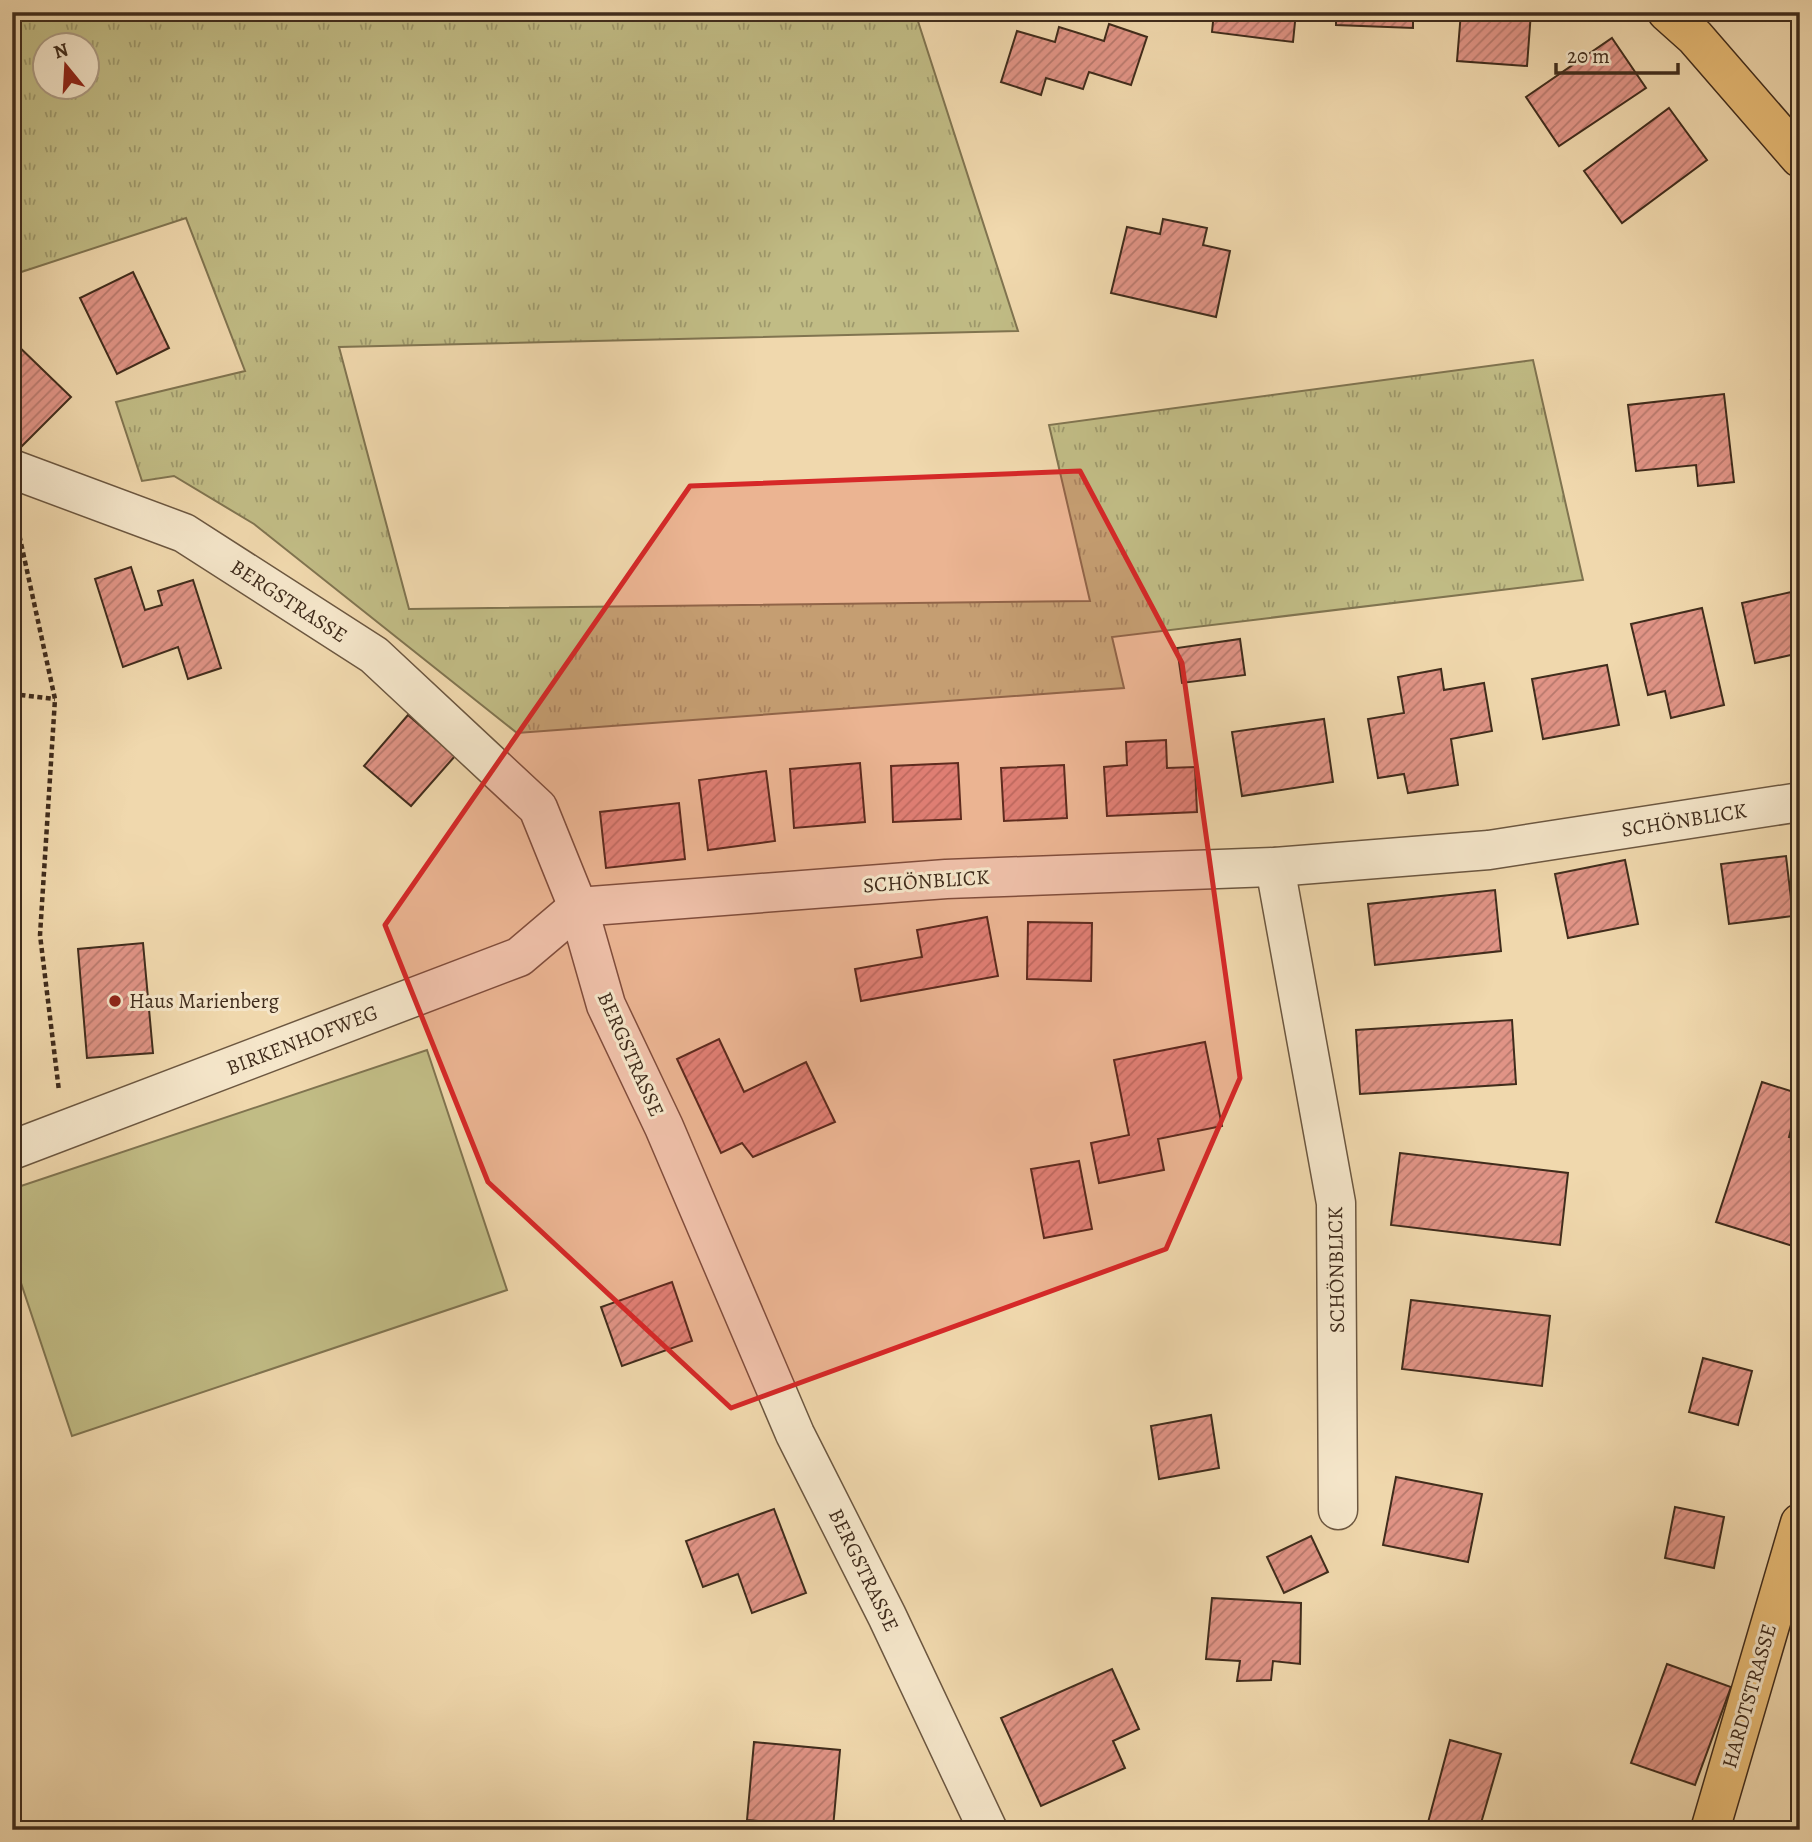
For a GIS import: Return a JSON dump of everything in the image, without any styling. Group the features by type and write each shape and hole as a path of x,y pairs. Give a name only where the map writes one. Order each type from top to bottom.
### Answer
{"main road":[{"path":"1667,12 1695,37 1800,158"},
{"name":"HARDTSTRASSE","path":"1710,1830 1800,1523"}],"street":[{"name":"BERGSTRASSE","path":"12,469 184,533 374,655 538,808 578,907 606,1005 664,1127 795,1434 887,1616 988,1830"},
{"name":"SCHÖNBLICK","path":"578,907 946,879 1275,867 1489,850 1800,802"},
{"name":"SCHÖNBLICK","path":"1275,867 1336,1203 1338,1510"},
{"name":"BIRKENHOFWEG","path":"12,1150 519,957 578,907"}],"path":[{"path":"17,524 55,699 40,935 64,1130"},
{"path":"12,694 55,699"}],"highlighted area":[{"path":"1080,471 1182,663 1240,1078 1166,1249 731,1408 488,1182 385,925 690,486"}],"green space":[{"path":"12,12 915,12 1018,331 339,347 409,609 1090,601 1049,425 1533,360 1583,580 1112,637 1124,688 517,733 254,524 174,476 142,481 116,402 245,371 186,218 12,275"},
{"path":"427,1050 507,1290 72,1436 12,1256 12,1189"}],"building":[{"path":"1214,12 1296,12 1293,42 1212,32"},
{"path":"1336,12 1413,12 1413,28 1336,25"},
{"path":"1461,12 1531,12 1527,66 1457,61"},
{"path":"1109,24 1147,37 1131,85 1089,72 1083,89 1046,78 1041,95 1001,82 1017,31 1055,42 1059,27 1104,41"},
{"path":"1612,38 1646,88 1559,146 1526,97"},
{"path":"1669,108 1707,160 1622,223 1584,171"},
{"path":"1163,219 1207,228 1203,245 1230,251 1216,317 1111,293 1127,227 1160,234"},
{"path":"133,272 169,348 117,374 80,298"},
{"path":"12,340 71,397 15,453 12,450"},
{"path":"1800,379 1800,436 1798,437 1791,380"},
{"path":"1724,394 1734,482 1698,486 1696,465 1636,471 1628,405"},
{"path":"131,567 145,610 162,605 158,591 193,580 221,668 188,679 178,647 123,667 95,579"},
{"path":"1800,590 1800,653 1755,663 1742,603"},
{"path":"1702,608 1724,705 1671,718 1665,691 1648,695 1631,624"},
{"path":"1240,639 1245,675 1182,683 1177,648"},
{"path":"1607,665 1619,725 1543,739 1532,679"},
{"path":"1441,669 1444,690 1484,683 1492,731 1451,739 1458,785 1408,793 1404,774 1378,778 1368,719 1404,713 1398,677"},
{"path":"408,715 455,756 411,806 364,766"},
{"path":"1324,719 1333,782 1242,796 1232,732"},
{"path":"1166,740 1167,768 1195,767 1197,812 1107,816 1104,767 1127,765 1126,742"},
{"path":"860,763 865,822 794,828 790,769"},
{"path":"958,763 961,819 893,822 891,766"},
{"path":"1064,765 1067,818 1004,821 1001,768"},
{"path":"766,771 775,841 708,850 699,780"},
{"path":"679,803 685,859 606,868 600,812"},
{"path":"1786,856 1793,916 1729,924 1721,864"},
{"path":"1625,860 1638,924 1568,938 1555,874"},
{"path":"1495,890 1501,951 1375,965 1368,904"},
{"path":"987,917 998,976 861,1001 855,969 922,957 917,930"},
{"path":"1028,922 1092,923 1091,981 1027,979"},
{"name":"Haus Marienberg","path":"143,943 153,1053 87,1058 78,949"},
{"path":"1512,1020 1516,1084 1360,1094 1356,1030"},
{"path":"719,1039 744,1092 806,1062 835,1122 753,1157 742,1143 721,1153 677,1059"},
{"path":"1205,1042 1222,1126 1158,1139 1164,1170 1099,1183 1091,1143 1129,1135 1114,1060"},
{"path":"1762,1082 1800,1094 1789,1137 1800,1140 1799,1248 1716,1222"},
{"path":"1400,1153 1568,1173 1560,1245 1391,1225"},
{"path":"1079,1161 1092,1229 1044,1238 1031,1169"},
{"path":"672,1282 692,1341 622,1366 601,1307"},
{"path":"1411,1300 1550,1316 1542,1386 1402,1369"},
{"path":"1703,1358 1752,1371 1738,1425 1689,1412"},
{"path":"1211,1415 1219,1468 1159,1479 1151,1426"},
{"path":"1396,1477 1482,1494 1468,1562 1383,1545"},
{"path":"1675,1507 1724,1517 1714,1568 1665,1558"},
{"path":"774,1509 806,1593 752,1613 738,1574 703,1587 686,1541"},
{"path":"1311,1536 1328,1572 1284,1593 1267,1557"},
{"path":"1212,1598 1301,1603 1300,1664 1273,1661 1271,1680 1237,1681 1240,1661 1206,1659"},
{"path":"1667,1664 1731,1687 1695,1785 1631,1763"},
{"path":"1112,1669 1139,1729 1113,1741 1125,1768 1041,1806 1001,1718"},
{"path":"1450,1740 1501,1754 1479,1830 1426,1830"},
{"path":"754,1742 840,1750 833,1828 747,1820"}],"place":[{"name":"Haus Marienberg","path":"115,1001"}]}
